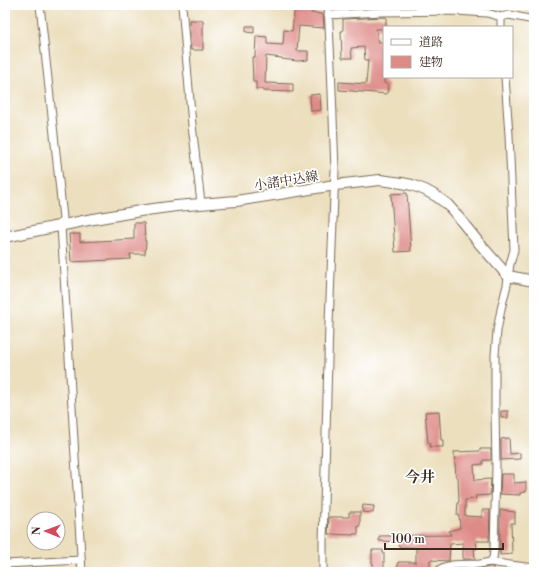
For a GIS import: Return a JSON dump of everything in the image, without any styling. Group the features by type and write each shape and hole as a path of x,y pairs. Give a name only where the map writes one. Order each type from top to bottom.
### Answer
{"main road":[{"name":"小諸中込線","path":"5,237 139,211 201,203 259,198 335,185 380,180 402,183 425,190 447,204 508,276"},
{"path":"508,276 534,281"}],"street":[{"path":"40,5 63,218 62,226 82,572"},
{"path":"182,5 192,125 201,203"},
{"path":"323,572 335,185 332,72 328,5"},
{"path":"328,15 381,12 456,11 501,17 508,15 534,20"},
{"path":"501,17 502,26"},
{"path":"491,561 494,551 496,467 494,410 495,355 497,331 514,250 505,78"},
{"path":"5,564 81,560"},
{"path":"437,572 440,568 450,565 480,564 491,561 534,568"}],"building":[{"path":"295,5 312,5 311,13 323,14 324,28 299,26 297,51 308,51 308,60 297,61 266,56 265,83 293,84 293,92 263,91 263,89 256,89 256,82 253,82 252,57 255,57 256,36 267,37 267,44 283,45 284,30 292,31"},
{"path":"386,17 386,26 383,26 383,29 376,29 378,42 383,42 383,78 384,83 388,84 387,94 339,90 339,82 366,84 368,60 365,60 364,47 351,48 352,58 342,58 341,31 343,31 343,19"},
{"path":"189,20 203,20 203,50 191,50"},
{"path":"246,26 254,26 254,33 246,32"},
{"path":"320,94 321,110 311,111 310,95"},
{"path":"407,193 411,251 395,252 391,194"},
{"path":"134,223 144,223 146,241 145,254 130,254 131,259 71,262 69,234 80,234 80,242 134,239"},
{"path":"439,411 441,440 443,440 443,447 430,447 430,443 428,443 425,412"},
{"path":"501,411 508,411 508,418 501,418"},
{"path":"509,438 510,454 520,453 520,459 501,460 501,439"},
{"path":"480,449 491,449 491,460 483,460 483,464 474,465 475,480 491,479 490,495 475,496 476,499 465,500 465,516 482,517 482,510 490,510 489,541 476,541 477,549 474,549 475,559 463,559 463,543 450,544 449,561 430,560 430,572 408,572 407,568 398,571 398,562 416,562 416,547 399,547 398,542 379,541 379,536 451,535 449,531 460,528 459,515 457,515 459,502 458,477 456,477 454,452 480,451"},
{"path":"501,474 514,474 514,483 526,482 526,492 520,493 520,495 500,494"},
{"path":"363,505 374,506 373,513 362,512"},
{"path":"500,510 515,512 515,523 511,523 512,554 500,555"},
{"path":"349,512 360,512 360,526 358,526 358,534 328,534 329,517 349,517"},
{"path":"372,550 383,550 384,568 373,568"},
{"path":"493,567 493,572 464,572 464,569 480,569"}],"district":[{"name":"今井","path":"420,477"}]}
